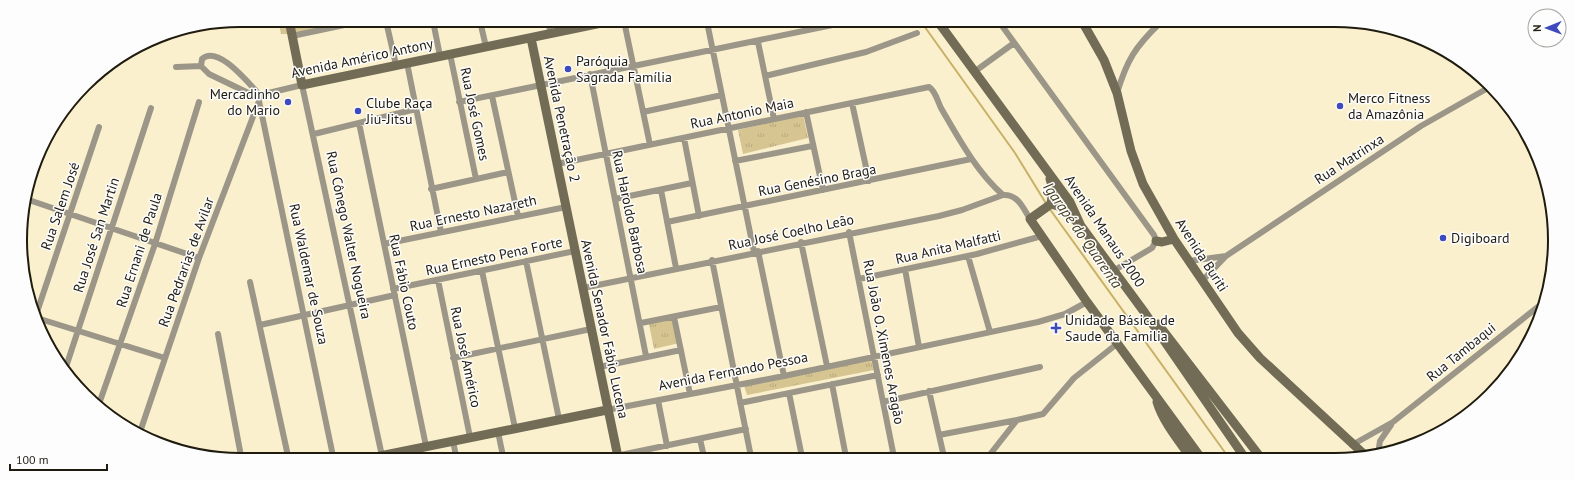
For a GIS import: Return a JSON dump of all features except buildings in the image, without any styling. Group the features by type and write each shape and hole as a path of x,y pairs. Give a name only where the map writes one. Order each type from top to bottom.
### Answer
{"street":[{"name":"Rua Cônego Walter Nogueira","path":"290,27 380,453"},
{"path":"292,36 324,27"},
{"path":"387,27 396,65"},
{"path":"434,27 440,56"},
{"path":"481,27 486,47"},
{"path":"549,27 551,34"},
{"name":"Avenida Américo Antony","path":"259,98 302,85 579,27"},
{"path":"625,27 650,145"},
{"path":"708,27 735,162 784,376"},
{"path":"459,102 590,74 758,42 825,27"},
{"name":"Avenida Manaus 2000","path":"942,27 1070,202 1081,226 1145,313 1241,453"},
{"path":"1003,27 1154,235 1156,241 1152,248 1114,271"},
{"name":"Avenida Buriti","path":"1085,27 1104,60 1117,93 1130,151 1143,184 1174,239 1223,313 1260,358 1360,451"},
{"path":"1117,93 1129,60 1138,46 1157,27"},
{"path":"765,76 866,52 917,33"},
{"name":"Avenida Penetração 2","path":"531,38 566,206"},
{"path":"758,42 774,119"},
{"path":"974,72 1014,43"},
{"name":"Rua José Gomes","path":"450,54 476,179"},
{"path":"201,66 202,59 205,56 217,56 259,98"},
{"path":"407,63 431,189 441,232"},
{"path":"176,67 201,66 209,74 259,98"},
{"name":"Rua Haroldo Barbosa","path":"590,74 605,154 641,323 646,356"},
{"name":"Rua Antonio Maia","path":"557,164 926,87 932,88 938,102 971,159"},
{"name":"Rua Matrinxa","path":"1202,281 1226,256 1421,126 1486,89"},
{"path":"643,112 722,94"},
{"path":"492,96 518,216"},
{"name":"Rua Pedrarias de Avilar","path":"141,428 199,258 259,98"},
{"name":"Rua Waldemar de Souza","path":"259,98 333,453"},
{"name":"Rua Ernani de Paula","path":"100,400 155,244 200,102"},
{"path":"852,103 869,181"},
{"name":"Rua José San Martin","path":"67,364 150,108"},
{"path":"314,134 416,109"},
{"path":"806,112 812,146 823,190"},
{"name":"Rua Fábio Couto","path":"359,123 426,446"},
{"name":"Rua Salem José","path":"38,309 99,127"},
{"path":"684,138 699,216"},
{"path":"735,162 812,146"},
{"path":"971,159 1003,195 1011,195 1016,198 1033,217 1042,236 1087,302 1154,391 1197,453"},
{"name":"Rua Genésino Braga","path":"666,222 971,159"},
{"path":"431,189 508,172"},
{"path":"1033,217 1050,205 1053,188 1050,176"},
{"path":"615,198 692,183"},
{"path":"661,190 676,268"},
{"name":"Rua José Coelho Leão","path":"583,288 712,260 962,210 1003,195"},
{"path":"31,201 199,258"},
{"path":"1050,205 1065,211 1081,226"},
{"name":"Rua Ernesto Nazareth","path":"384,244 566,206"},
{"name":"Avenida Senador Fábio Lucena","path":"566,206 599,367 614,453"},
{"name":"Rua João O. Ximenes Aragão","path":"849,232 894,453"},
{"name":"Rua Anita Malfatti","path":"859,279 968,256 1042,236"},
{"path":"1156,241 1162,242 1174,239"},
{"path":"801,242 827,366"},
{"name":"Rua Ernesto Pena Forte","path":"260,325 350,306 438,280 575,251"},
{"path":"968,256 990,332"},
{"name":"Rua Matrinxa","path":"1189,261 1226,256"},
{"path":"712,260 750,453"},
{"path":"526,261 559,419"},
{"path":"905,269 919,347"},
{"path":"482,271 515,428"},
{"name":"Rua José Américo","path":"438,280 470,438"},
{"path":"250,282 287,453"},
{"name":"Avenida Fernando Pessoa","path":"394,453 559,419 784,376 1051,319 1065,314 1087,302"},
{"path":"641,323 721,307"},
{"name":"Rua Tambaqui","path":"1352,445 1393,422 1537,307"},
{"path":"1145,313 1168,335 1257,453"},
{"path":"674,317 690,394"},
{"path":"42,320 165,358"},
{"path":"453,358 591,329"},
{"path":"218,334 240,453"},
{"path":"939,435 1043,414 1074,378 1118,342"},
{"path":"599,367 646,356 681,350"},
{"path":"884,402 1040,367"},
{"path":"740,403 878,375"},
{"path":"832,384 845,453"},
{"path":"929,391 943,453"},
{"path":"1154,391 1159,409 1188,453"},
{"path":"789,392 801,453"},
{"path":"658,400 667,446"},
{"path":"991,453 1017,420"},
{"name":"Rua Tambaqui","path":"1379,449 1380,441 1393,422"},
{"path":"631,453 746,429"},
{"path":"498,432 502,453"},
{"path":"700,439 703,453"},
{"path":"452,441 455,453"}],"green space":[{"path":"280,27 328,27 289,34 281,34"},
{"path":"803,115 808,138 743,154 738,130"},
{"path":"673,319 679,343 654,349 649,324"},
{"path":"871,360 874,370 747,395 744,386"}],"waterway":[{"name":"Igarapé do Quarenta","path":"925,27 1015,153 1047,205"},
{"name":"Igarapé do Quarenta","path":"1049,208 1225,453"}],"place":[{"name":"Paróquia Sagrada Família","path":"568,69"},
{"name":"Mercadinho do Mario","path":"288,102"},
{"name":"Merco Fitness da Amazônia","path":"1340,106"},
{"name":"Clube Raça Jiu-Jitsu","path":"358,111"},
{"name":"Digiboard","path":"1443,238"},
{"name":"Unidade Básica de Saude da Familia","path":"1056,328"}]}
